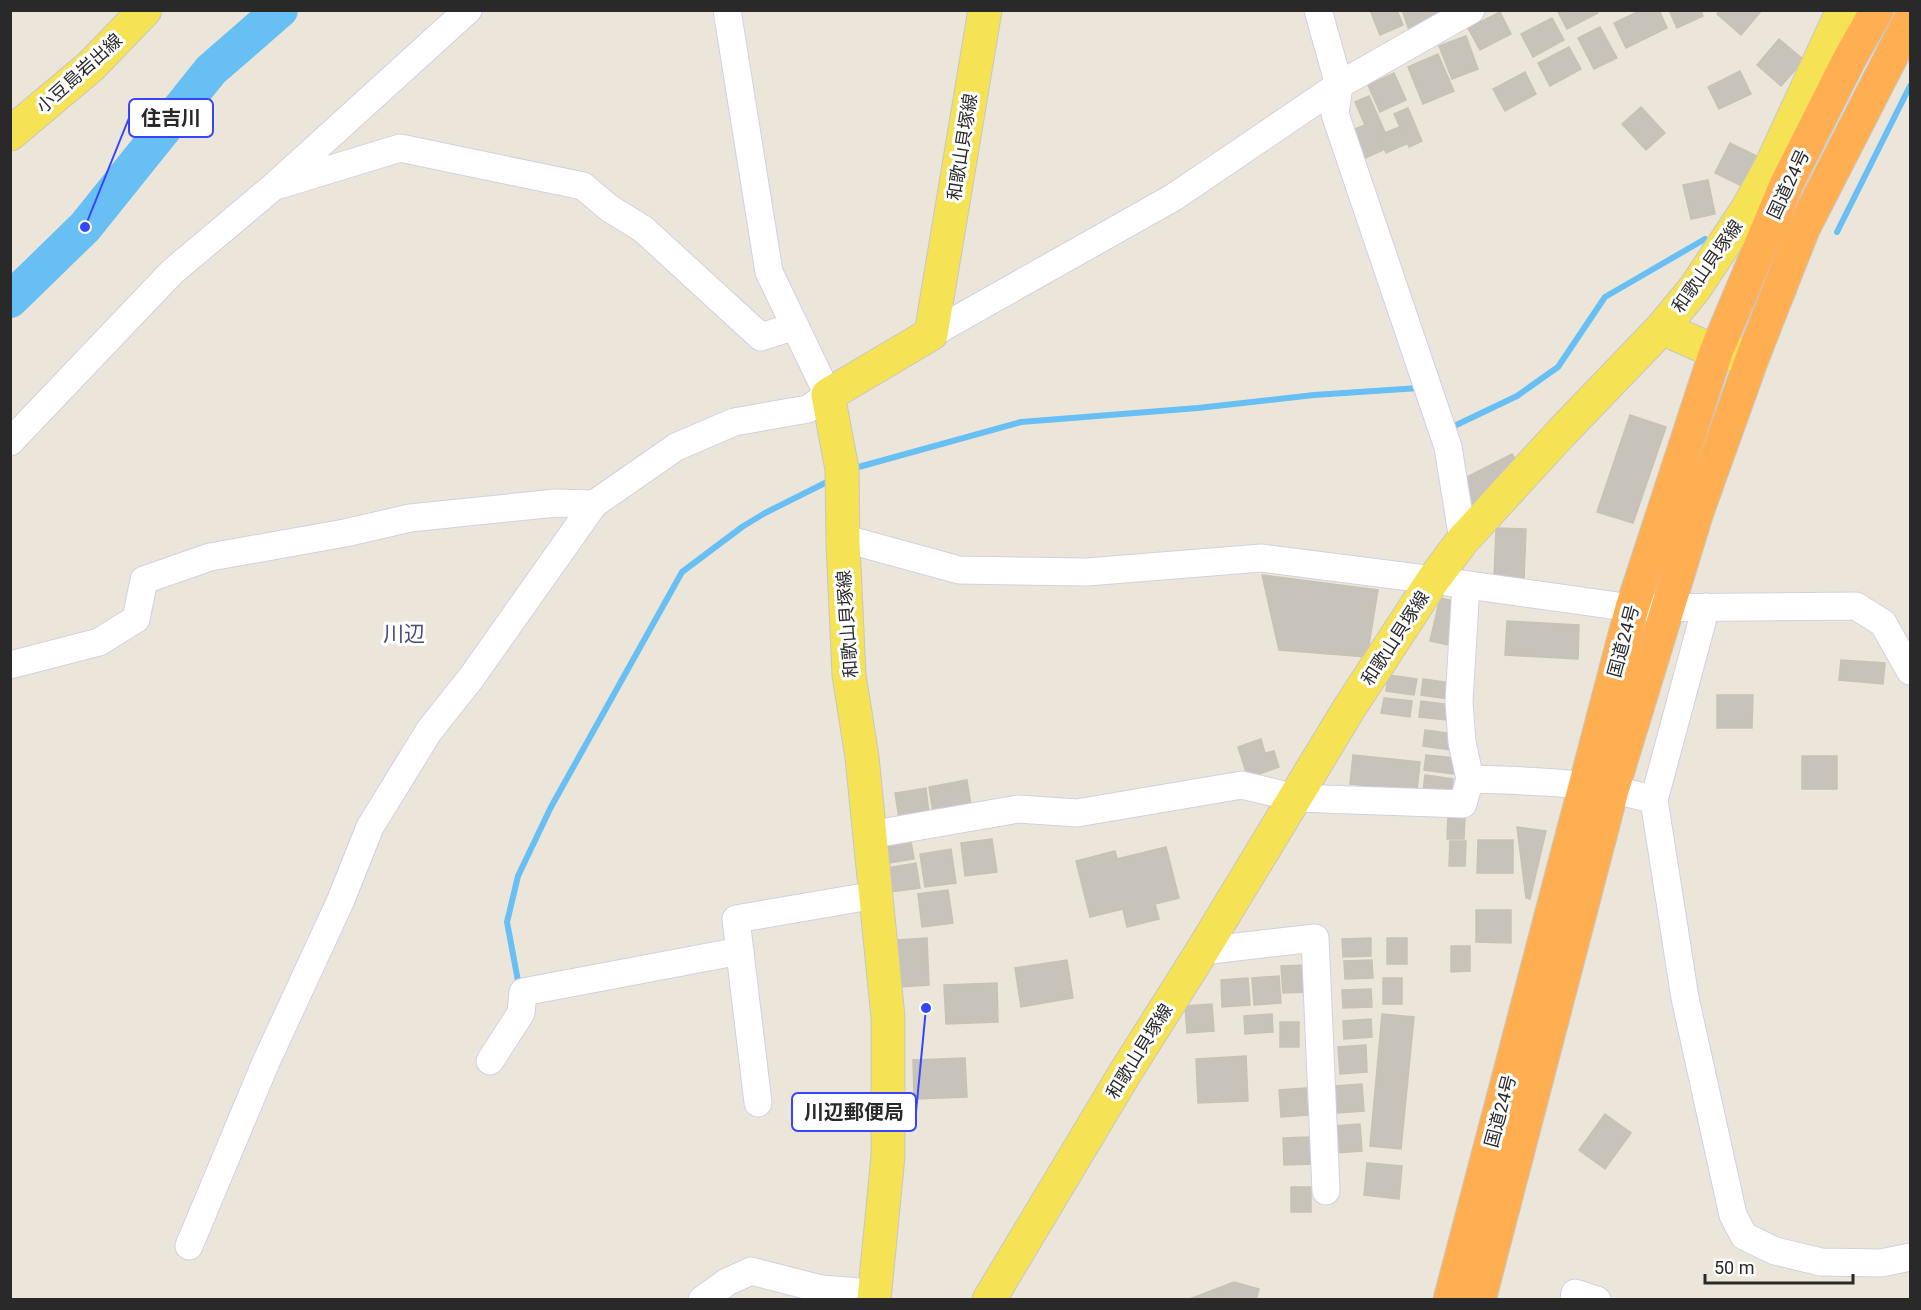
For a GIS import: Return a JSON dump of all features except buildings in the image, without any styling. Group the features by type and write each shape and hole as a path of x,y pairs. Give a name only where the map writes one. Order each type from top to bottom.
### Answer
{"highway":[{"name":"国道24号","path":"1479,1299 1598,789 1632,608 1716,352 1787,183 1877,10"},
{"name":"国道24号","path":"1450,1299 1598,789 1667,608 1697,512 1753,356 1803,229 1911,20"}],"main road":[{"name":"小豆島岩出線","path":"10,134 91,66 145,10"},
{"name":"和歌山貝塚線","path":"931,334 985,10"},
{"name":"和歌山貝塚線","path":"989,1299 1125,1072 1202,951 1350,707 1433,580 1463,540 1662,328 1695,288 1748,208 1772,164 1843,10"},
{"path":"1662,328 1716,352 1753,356"},
{"path":"828,395 931,334"},
{"name":"和歌山貝塚線","path":"828,395 842,468 849,675 862,757 888,1017 888,1156 874,1296"}],"street":[{"path":"10,442 172,272 272,188 468,10"},
{"path":"189,1246 266,1062 340,902 370,827 429,731 471,678 594,504 676,447 734,422 808,410 828,395 769,272 727,10"},
{"path":"1318,10 1339,85 1335,114 1448,447 1463,540"},
{"path":"931,334 1174,197 1339,85 1471,10"},
{"path":"272,188 400,148 583,186 609,208 643,229 761,337 795,326"},
{"path":"10,665 99,642 136,619 144,580 210,557 345,533 410,518 556,503 594,504"},
{"path":"843,543 857,542 959,570 1087,572 1261,558 1632,608 1856,606 1883,623 1911,671"},
{"path":"869,835 1018,809 1077,813 1242,785 1296,798 1463,804 1470,779 1462,742 1459,702 1466,585"},
{"path":"1706,607 1654,800 1691,1030 1734,1215 1744,1236 1775,1251 1821,1262 1881,1263 1911,1257"},
{"path":"1470,779 1554,781 1632,793 1654,800"},
{"path":"758,1103 736,919 876,895"},
{"path":"1202,951 1316,938 1326,1191"},
{"path":"490,1061 521,1013 524,992 740,951"},
{"path":"702,1299 727,1282 751,1271 821,1289 874,1296"},
{"path":"1574,1299 1575,1293 1597,1299"}],"waterway":[{"path":"10,300 85,227 211,70 280,10"},
{"path":"1837,232 1910,86"},
{"path":"1450,428 1517,396 1558,367 1605,297 1705,239"},
{"path":"855,468 1021,422 1198,408 1314,395 1419,388"},
{"path":"518,981 507,922 518,876 551,807 682,572 742,527 831,480"}],"place":[{"name":"住吉川","path":"85,227"},
{"name":"川辺郵便局","path":"926,1008"}],"district":[{"name":"川辺","path":"404,634"}]}
